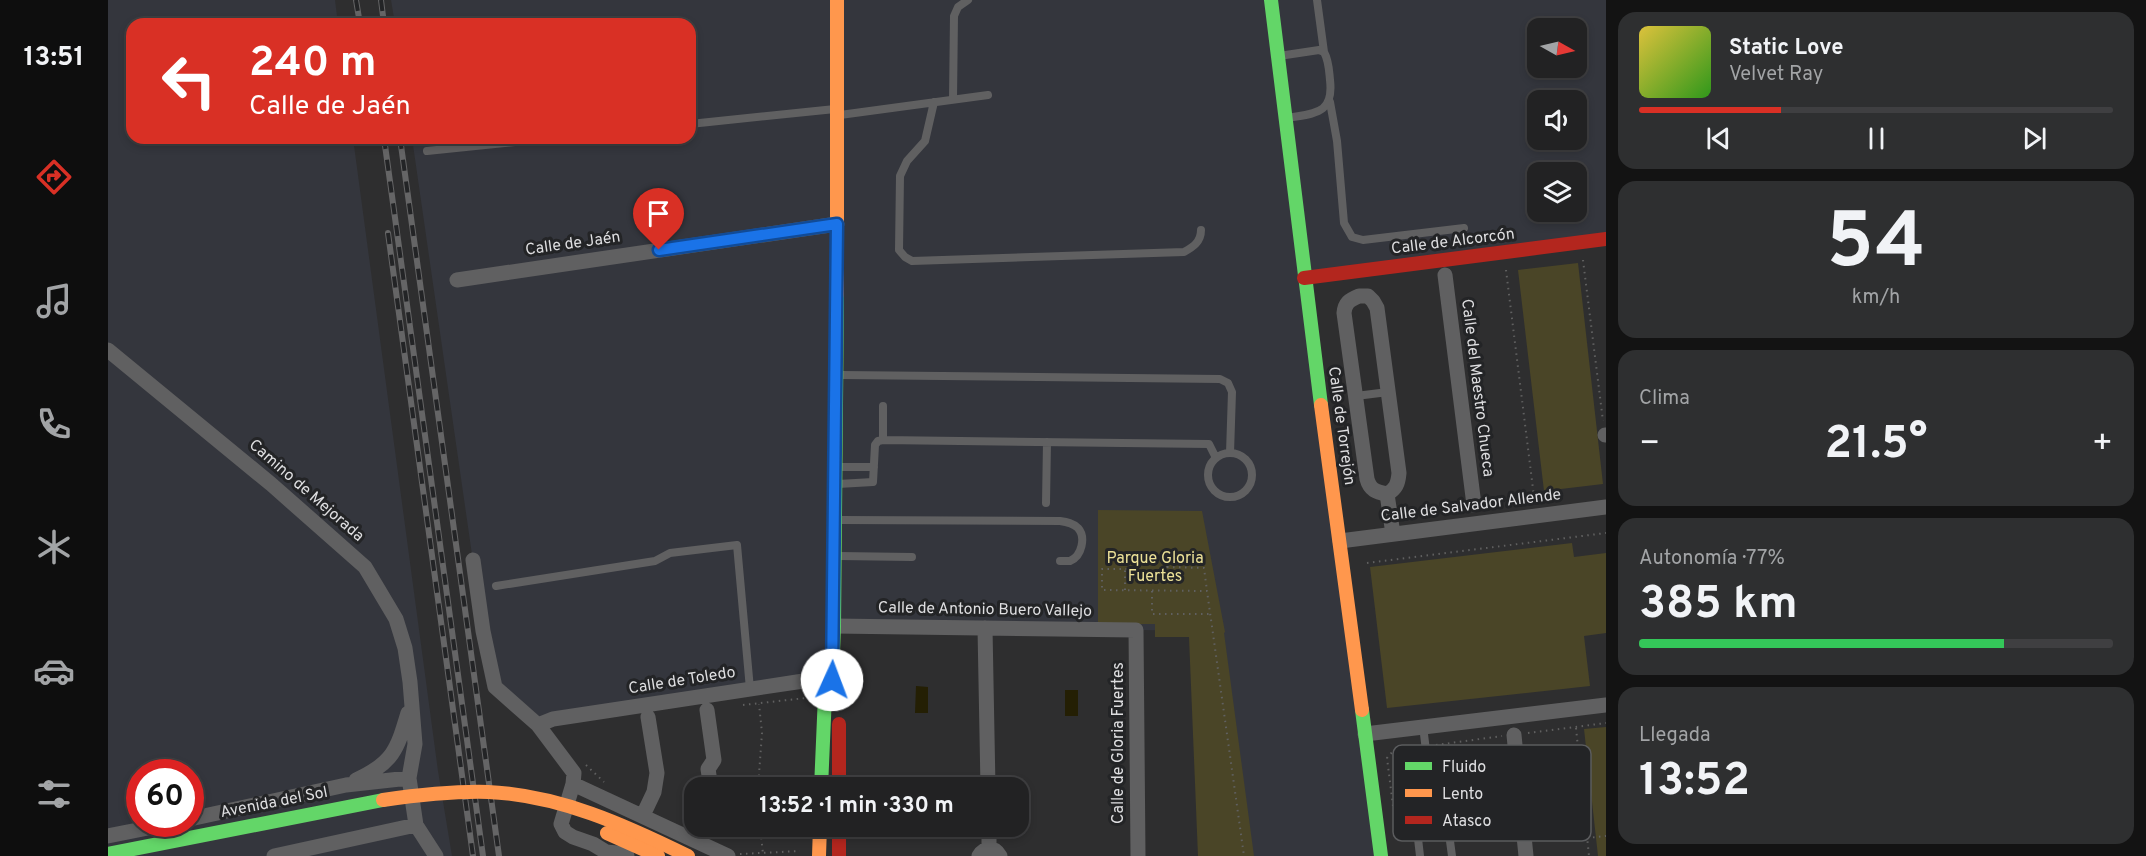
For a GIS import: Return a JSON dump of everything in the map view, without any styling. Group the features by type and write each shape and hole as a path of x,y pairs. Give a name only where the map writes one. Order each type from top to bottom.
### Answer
{"main road":[{"path":"837,0 834,626 839,777"},
{"name":"Calle de Torrejón","path":"1270,0 1381,856"},
{"name":"Calle de Alcorcón","path":"1305,278 1606,239"},
{"path":"821,777 825,695 837,694"},
{"name":"Avenida del Sol","path":"108,854 390,799 448,792 485,792 516,794 582,809 645,834 688,856"},
{"name":"Avenida del Sol","path":"337,823 415,808 450,805 485,806 532,811 579,822 607,832 658,856"},
{"path":"813,853 817,837"},
{"path":"839,837 839,856"}],"street":[{"name":"Calle de Jaén","path":"457,279 837,224"},
{"name":"Calle del Maestro Chueca","path":"1445,275 1474,505"},
{"path":"1359,296 1368,296 1377,308 1388,392 1399,473 1398,483 1394,490 1387,494 1376,492 1369,487 1367,479 1344,313 1345,305 1351,299 1359,296"},
{"name":"Camino de Mejorada","path":"108,350 271,484 365,567 381,592 399,629 405,648 415,744 409,778"},
{"path":"1387,494 1393,534"},
{"name":"Calle de Salvador Allende","path":"1340,541 1606,507"},
{"path":"473,560 483,631 495,687 538,725 574,773 561,824 565,832 593,844 607,854 617,852 627,856"},
{"name":"Calle de Antonio Buero Vallejo","path":"834,626 1136,630"},
{"path":"985,628 988,777"},
{"name":"Calle de Gloria Fuertes","path":"1136,630 1138,856"},
{"name":"Calle de Toledo","path":"538,725 553,719 810,680 837,694"},
{"name":"Camino de Mejorada","path":"346,785 373,772 394,753 411,704"},
{"path":"1365,734 1606,705"},
{"path":"707,710 714,759 708,769 709,777"},
{"path":"645,811 654,792 657,773 648,717"},
{"path":"1514,735 1515,745"},
{"path":"409,778 416,825 436,856"},
{"name":"Avenida del Sol","path":"204,816 346,785 409,778"},
{"path":"573,784 733,855"},
{"path":"274,856 416,825"},
{"path":"108,836 126,832"},
{"path":"989,837 989,854"},
{"path":"1525,841 1526,856"}],"lane":[{"path":"953,99 954,16 958,7 968,0"},
{"path":"1317,0 1324,52 1328,59 1330,102 1337,141 1344,223 1352,237 1363,240 1464,228"},
{"path":"1277,57 1319,50 1324,52"},
{"path":"696,124 836,112 988,95"},
{"path":"934,102 925,141 907,161 900,176 899,250 904,257 912,261 1184,252 1195,246 1202,230"},
{"path":"1285,118 1317,113 1330,102"},
{"path":"427,151 495,144"},
{"path":"837,375 1220,379 1228,383 1232,392 1230,453"},
{"path":"1356,396 1388,392"},
{"path":"883,406 883,440"},
{"path":"835,484 873,482 875,445 878,441 883,440 1209,444 1216,458"},
{"path":"1046,503 1047,442"},
{"path":"1230,453 1244,458 1251,470 1250,484 1240,495 1233,497 1219,495 1210,484 1209,470 1216,458 1230,453"},
{"path":"836,466 874,467"},
{"path":"835,520 1060,520 1072,523 1080,529 1082,538 1077,556 1070,561 1060,561"},
{"path":"496,586 655,561 670,553 737,544 750,689"},
{"path":"835,556 912,557"},
{"path":"1423,726 1426,745"},
{"path":"1418,841 1420,856"},
{"path":"1450,841 1452,856"}],"path":[{"path":"1583,257 1605,435"},
{"path":"1505,267 1534,497"},
{"path":"1367,563 1606,533"},
{"path":"1154,554 1163,559 1167,567 1164,576 1153,582 1142,577 1139,564 1145,556 1154,554"},
{"path":"1167,567 1204,568 1244,856"},
{"path":"1139,569 1102,569 1102,590 1207,591"},
{"path":"1125,569 1125,590"},
{"path":"1152,591 1152,614 1211,614"},
{"path":"738,706 809,698"},
{"path":"759,703 762,733 759,777"},
{"path":"1434,745 1606,723"},
{"path":"1576,727 1578,745"},
{"path":"1393,751 1387,758 1393,813"},
{"path":"579,759 611,789"},
{"path":"1591,838 1606,836"},
{"path":"761,837 763,854"},
{"path":"1587,841 1589,856"},
{"path":"733,855 813,853"}],"shaded area":[{"path":"108,0 335,0 337,18 126,18 126,144 354,144 438,771 452,856 108,856"},
{"path":"391,0 1606,0 1606,239 1305,279 1381,856 1246,856 1217,631 834,626 832,680 538,725 495,687 483,631 413,144 696,144 696,18 394,18"},
{"path":"916,686 928,687 928,713 915,713"},
{"path":"1065,690 1078,690 1078,716 1065,716"}],"green space":[{"path":"1578,263 1603,484 1544,491 1518,270"},
{"name":"Parque Gloria Fuertes","path":"1098,510 1202,511 1225,632 1254,856 1198,856 1189,637 1155,637 1155,624 1098,624"},
{"path":"1572,543 1574,557 1606,553 1606,633 1584,636 1590,686 1387,708 1370,567"},
{"path":"1606,727 1606,856 1598,856 1591,792 1591,745 1586,745 1584,729"}],"railway":[{"path":"356,0 359,18"},
{"path":"381,0 383,18"},
{"path":"385,144 483,856"},
{"path":"401,144 499,856"},
{"path":"388,233 473,856"}],"traffic: fast":[{"path":"1271,0 1321,405"},
{"path":"821,777 825,695 832,680 834,626 837,294"},
{"path":"1362,710 1381,856"},
{"path":"108,854 383,800"}],"traffic: slow":[{"path":"837,0 837,294"},
{"path":"1321,405 1362,710"},
{"path":"383,800 475,792 514,794 566,805 640,833 688,856"},
{"path":"607,833 658,856"},
{"path":"819,856 820,837"}],"traffic: jam":[{"path":"1304,278 1606,239"},
{"path":"839,724 839,777"},
{"path":"839,837 839,856"}],"route":[{"path":"659,250 837,224 832,680"}]}
